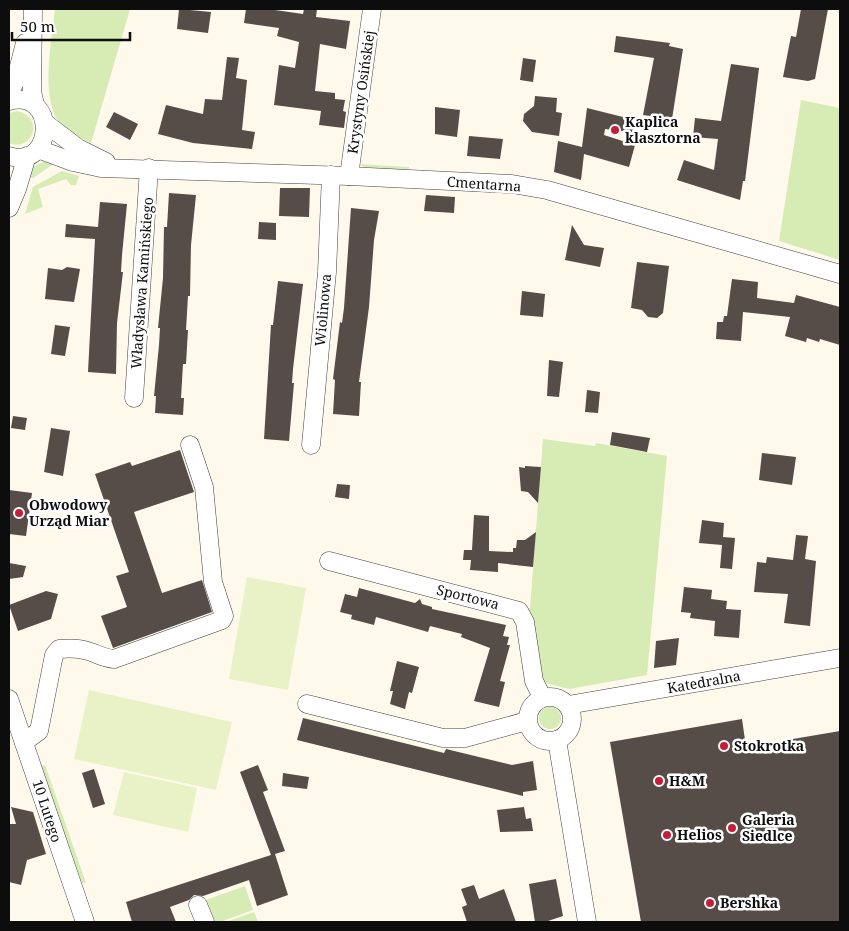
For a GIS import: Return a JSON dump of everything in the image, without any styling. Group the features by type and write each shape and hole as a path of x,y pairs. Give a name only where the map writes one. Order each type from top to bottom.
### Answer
{"street":[{"path":"9,93 15,82 32,9 31,75 35,106"},
{"name":"Krystyny Osińskiej","path":"349,176 372,9"},
{"path":"9,100 21,99 35,106"},
{"name":"Cmentarna","path":"35,106 43,115 46,123 78,148 116,166"},
{"path":"9,208 32,152 43,141 46,123"},
{"name":"Cmentarna","path":"32,152 101,168 116,166 512,184 547,190 840,274"},
{"path":"9,156 32,152"},
{"name":"Władysława Kamińskiego","path":"134,398 149,168"},
{"name":"Wiolinowa","path":"311,446 327,272 331,175"},
{"path":"24,742 39,731 54,655 60,649 88,651 102,658 114,659 214,625 222,620 224,616 213,582 204,486 190,445"},
{"name":"Sportowa","path":"329,561 519,611 525,622 534,681 542,697"},
{"name":"Katedralna","path":"568,705 840,658"},
{"path":"542,697 558,698 568,705 572,725 568,732 557,740 550,741 538,738 533,733 527,721 530,708 542,697"},
{"name":"10 Lutego","path":"9,699 85,922"},
{"path":"307,704 443,738 465,738 527,721"},
{"path":"557,740 587,922"},
{"path":"198,904 205,922"}],"green space":[{"path":"55,9 130,9 91,143 62,125 53,111 50,98 49,67"},
{"path":"801,100 840,108 840,260 779,241"},
{"path":"17,111 26,115 31,120 33,126 29,139 17,145 9,143 9,113"},
{"path":"46,160 58,161 33,178 26,176 30,169"},
{"path":"359,164 409,168 407,170 364,167"},
{"path":"62,171 79,176 76,185 71,185 66,179 38,189 43,207 25,214 33,187"},
{"path":"543,439 595,446 596,443 667,456 647,675 569,689 541,682 528,608 530,608"},
{"path":"247,577 306,588 288,690 229,679"},
{"path":"89,690 232,722 216,790 74,759"},
{"path":"550,707 560,714 561,718 554,728 550,729 540,722 539,718 546,708"},
{"path":"45,765 86,883 82,883 41,766"},
{"path":"124,772 197,788 188,832 113,815"},
{"path":"245,886 253,910 220,922 214,922 206,900"},
{"path":"254,912 258,922 226,922"}],"building":[{"path":"179,9 211,12 208,33 177,29"},
{"path":"246,9 268,9 303,14 304,9 317,9 316,17 350,21 346,49 320,44 315,91 335,93 335,99 345,100 343,111 346,112 344,128 319,125 321,111 274,105 279,65 295,68 299,42 277,36 279,28 244,23"},
{"path":"801,9 828,9 815,79 808,81 783,77 791,36 796,37"},
{"path":"616,36 670,43 669,46 683,49 672,119 643,115 654,58 614,52"},
{"path":"227,57 239,58 236,78 247,80 242,130 255,132 252,149 193,143 158,134 166,105 203,114 205,99 222,100"},
{"path":"523,58 536,60 533,82 520,80"},
{"path":"731,64 759,68 745,181 743,181 740,200 677,180 684,160 714,170 718,139 693,137 695,118 721,121"},
{"path":"535,96 557,98 556,112 562,113 559,136 532,132 523,121 524,114 534,106"},
{"path":"435,107 460,110 457,137 435,134"},
{"path":"587,108 635,120 632,132 605,129 604,135 635,145 629,167 584,154 581,180 554,172 558,141 582,147"},
{"path":"114,112 138,124 130,140 106,127"},
{"path":"469,136 503,139 500,159 467,156"},
{"path":"280,188 310,188 309,217 279,216"},
{"path":"169,193 196,195 191,245 186,364 183,364 181,398 184,398 183,415 155,413 156,396 154,396 163,278 164,227 167,227"},
{"path":"426,195 455,197 454,213 424,211"},
{"path":"100,202 127,204 121,272 123,272 117,323 116,374 88,372 95,239 65,237 66,224 98,227"},
{"path":"351,208 379,211 374,240 369,307 359,382 361,382 359,416 333,414 335,380 333,379 340,322 342,323 344,308"},
{"path":"259,222 276,223 276,240 258,239"},
{"path":"572,225 584,245 604,248 600,267 565,260"},
{"path":"637,262 669,266 663,313 657,318 648,317 642,310 631,308"},
{"path":"67,267 80,269 74,302 45,299 48,268 62,270"},
{"path":"732,279 758,282 757,298 794,303 796,295 840,307 840,345 820,339 819,342 807,338 806,342 785,336 790,317 743,312 741,341 716,339 717,322 723,322 724,316 727,316"},
{"path":"278,281 303,284 293,369 292,383 294,383 289,441 264,439 271,325 273,325"},
{"path":"522,291 545,294 543,317 520,315"},
{"path":"55,325 70,327 65,356 51,354"},
{"path":"549,360 563,362 559,397 547,396"},
{"path":"587,390 600,392 598,413 585,412"},
{"path":"13,416 27,418 25,430 11,428"},
{"path":"51,428 70,431 63,476 44,472"},
{"path":"612,432 650,438 647,452 610,445"},
{"path":"180,450 194,492 134,512 162,593 202,580 212,612 113,648 101,616 127,607 116,576 129,572 95,474 130,462 132,466"},
{"path":"762,453 796,457 792,485 759,480"},
{"path":"525,466 541,467 538,503 528,492 521,491 519,467 525,468"},
{"path":"337,484 350,485 349,499 335,497"},
{"name":"Obwodowy Urząd Miar","path":"9,490 32,493 26,536 9,534"},
{"path":"474,515 489,516 489,551 513,552 513,548 516,548 517,540 525,540 536,532 533,567 498,563 498,572 470,570 471,560 463,560 464,550 472,550"},
{"path":"702,520 724,523 723,537 735,538 732,569 720,568 722,545 699,543"},
{"path":"796,535 808,536 805,559 816,561 810,626 784,623 788,594 754,592 757,562 766,563 767,557 793,560"},
{"path":"9,563 26,566 23,577 9,579"},
{"path":"684,587 712,590 711,599 727,601 726,609 741,610 739,638 714,636 715,621 690,618 691,613 681,612"},
{"path":"359,588 415,603 420,599 422,604 432,607 432,609 506,625 503,636 509,637 507,645 510,645 500,681 505,682 499,707 474,701 490,648 461,637 462,634 430,626 428,632 376,617 374,625 351,619 352,615 340,612 345,594 357,597"},
{"path":"46,591 58,594 51,619 18,631 9,605"},
{"path":"679,638 676,665 654,668 656,641"},
{"path":"397,661 419,667 412,693 409,692 405,709 390,704 393,691 390,691"},
{"path":"303,718 444,753 446,749 512,765 533,761 537,790 523,792 523,796 297,740"},
{"name":"Galeria Siedlce","path":"742,719 746,747 840,731 840,922 641,922 610,742"},
{"path":"258,765 268,790 263,792 285,851 275,854 288,895 257,906 249,880 203,896 194,895 189,900 170,907 176,922 132,922 126,902 271,855 240,772"},
{"path":"94,769 105,804 93,808 82,773"},
{"path":"283,773 309,777 307,789 282,786"},
{"path":"11,807 33,812 46,854 27,860 21,885 9,882 9,824 16,824"},
{"path":"524,807 526,819 531,818 533,831 500,832 497,810"},
{"path":"556,879 563,916 545,922 535,922 529,884"},
{"path":"474,885 479,899 504,889 516,922 467,922 462,907 467,905 461,889"}],"place":[{"name":"Kaplica klasztorna","path":"615,130"},
{"name":"Obwodowy Urząd Miar","path":"19,513"},
{"name":"Stokrotka","path":"724,746"},
{"name":"H&M","path":"659,781"},
{"name":"Galeria Siedlce","path":"732,828"},
{"name":"Helios","path":"667,835"},
{"name":"Bershka","path":"710,903"}]}
